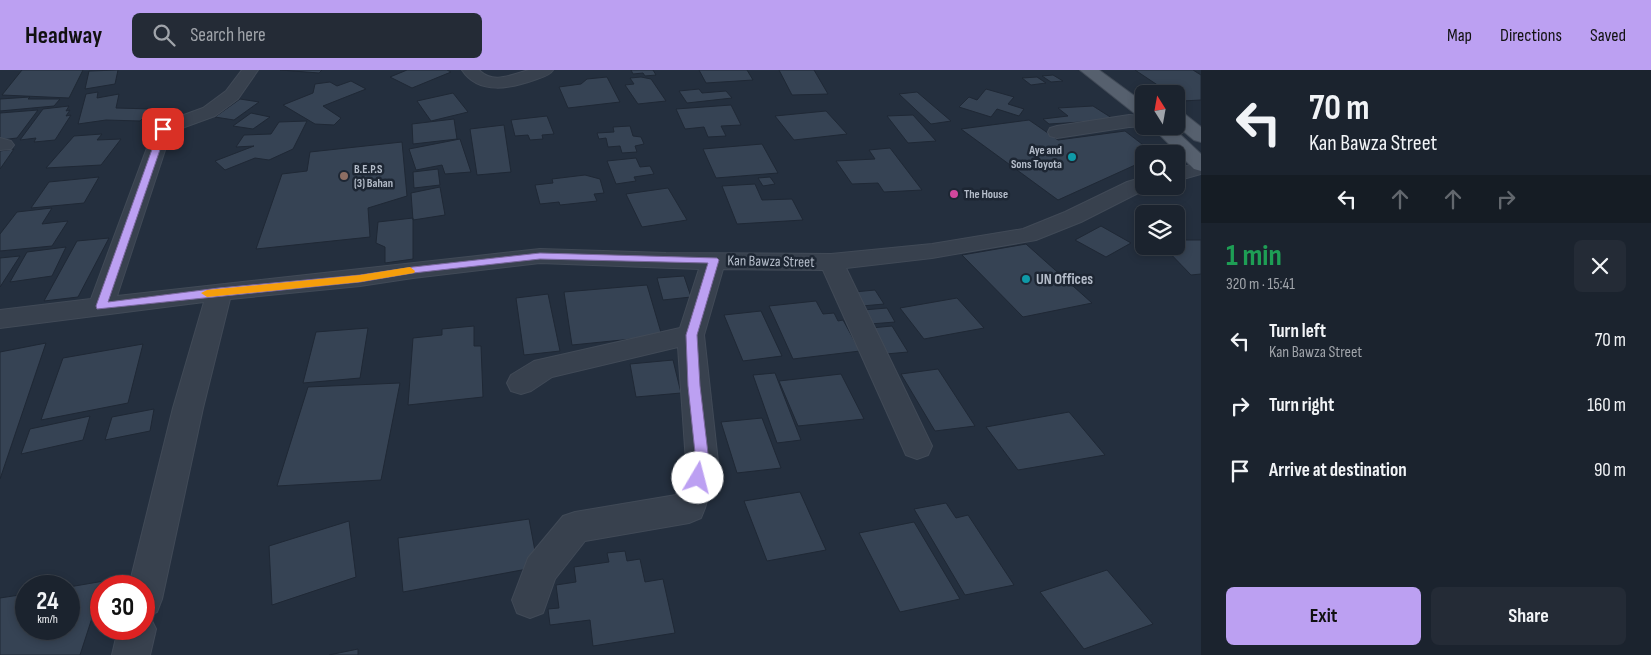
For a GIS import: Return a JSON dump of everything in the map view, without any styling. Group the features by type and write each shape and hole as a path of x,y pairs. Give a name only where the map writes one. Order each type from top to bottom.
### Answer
{"main road":[{"path":"1088,70 1129,90"},
{"path":"1112,70 1135,99"},
{"path":"1185,123 1201,136"},
{"path":"1169,135 1201,167"}],"street":[{"path":"101,306 163,129 210,112 232,95 250,70"},
{"path":"470,70 474,76 491,83 523,78 544,70"},
{"path":"1057,132 1135,121"},
{"path":"1185,172 1201,167"},
{"name":"Kan Bawza Street","path":"0,320 219,292 360,278 413,270 540,256 831,262 932,251 1028,235 1072,217 1135,186"},
{"path":"530,600 540,570 575,528 689,508 702,462 691,335 714,260"},
{"path":"831,262 917,446"},
{"path":"150,575 188,408 219,292"},
{"path":"521,383 544,368 691,335"},
{"path":"131,655 134,640"}],"building":[{"path":"22,70 83,70 69,98 2,95"},
{"path":"118,70 115,84 85,89 89,71"},
{"path":"280,70 322,70 319,73"},
{"path":"407,70 447,70 451,72 412,88 390,77"},
{"path":"631,70 653,70 656,75 633,74"},
{"path":"699,70 747,70 753,80 706,83"},
{"path":"779,70 814,70 828,94 792,95"},
{"path":"1135,70 1193,70 1201,75 1201,100 1185,101 1185,85 1158,85"},
{"path":"1053,75 1063,81 1051,82 1042,76"},
{"path":"607,77 620,102 568,108 559,87 581,84 587,79"},
{"path":"641,77 651,79 666,101 638,104 625,85 634,84 630,78"},
{"path":"1037,77 1046,83 1031,85 1022,78"},
{"path":"351,81 366,89 323,106 341,118 334,125 315,124 283,105 313,93 315,84 330,82 337,86"},
{"path":"699,89 702,93 726,91 732,98 687,103 679,91"},
{"path":"986,89 1014,97 1008,104 1024,109 1019,116 997,109 991,117 959,107 969,97 977,100"},
{"path":"98,92 97,98 119,94 116,108 152,109 140,121 106,120 78,124 86,94"},
{"path":"917,92 951,121 931,124 899,94"},
{"path":"453,93 468,112 431,121 417,101"},
{"path":"30,97 28,99 60,99 54,106 0,111 0,99"},
{"path":"240,99 259,102 234,120 215,117"},
{"path":"731,105 741,125 721,126 726,136 708,137 704,127 685,129 676,109"},
{"path":"69,106 66,111 70,110 66,116 71,115 55,140 34,142 36,138 20,140 43,109"},
{"path":"1093,106 1115,120 1049,124 1043,119 1068,116 1058,108"},
{"path":"38,110 17,138 0,140 0,113"},
{"path":"826,111 847,134 794,140 775,116"},
{"path":"251,113 270,117 253,129 233,126"},
{"path":"913,115 936,141 908,143 887,116"},
{"path":"547,116 554,134 542,135 543,139 530,140 528,135 515,136 511,120"},
{"path":"454,119 457,139 413,144 412,124"},
{"name":"Aye and Sons Toyota","path":"1029,120 1058,140 1125,131 1143,145 1135,145 1135,165 1058,200 961,129"},
{"path":"307,121 293,149 269,160 255,158 225,170 215,161 254,146 236,147 244,135 271,134 279,122"},
{"path":"504,125 511,172 477,175 470,129"},
{"path":"630,126 633,136 641,137 644,144 635,146 637,152 622,153 620,146 608,147 606,138 599,139 597,133 614,132 613,127"},
{"path":"102,134 97,140 121,139 101,165 46,168 74,136"},
{"path":"460,139 471,172 445,174 442,165 416,170 409,149"},
{"path":"402,142 407,196 368,208 370,237 256,249 282,174 307,171 310,152"},
{"path":"762,144 778,173 716,178 703,149"},
{"path":"890,148 922,190 884,192 878,183 852,184 836,161 875,159 869,150"},
{"path":"14,149 0,169 0,151"},
{"path":"636,158 640,167 650,166 654,174 634,177 636,181 616,184 607,161"},
{"path":"438,169 440,185 414,188 413,172"},
{"path":"585,175 600,179 604,193 594,194 597,201 560,205 559,202 540,204 535,185 553,183 552,179"},
{"path":"99,177 84,203 31,208 49,182"},
{"path":"770,177 775,184 763,186 758,178"},
{"path":"755,184 762,200 792,199 803,220 737,224 722,186"},
{"path":"440,187 445,215 413,220 411,193"},
{"path":"668,188 687,220 642,227 626,194"},
{"path":"52,208 42,224 68,221 52,246 0,251 0,234 17,212"},
{"path":"413,218 413,259 385,263 385,247 376,243 378,222"},
{"path":"1101,226 1131,243 1106,257 1075,240"},
{"path":"109,238 78,297 44,301 77,241"},
{"path":"1185,240 1201,240 1201,274 1191,275 1172,255 1185,255"},
{"name":"UN Offices","path":"1026,244 1092,303 1023,317 962,255"},
{"path":"66,247 52,276 10,282 27,252"},
{"path":"20,256 0,287 0,258"},
{"path":"684,276 691,297 663,300 657,278"},
{"path":"647,285 662,336 572,345 564,292"},
{"path":"875,290 884,304 862,306 854,292"},
{"path":"548,294 560,351 524,355 516,298"},
{"path":"957,298 984,328 924,339 900,308"},
{"path":"816,301 823,314 834,313 838,321 843,320 860,351 793,359 769,306"},
{"path":"887,308 895,322 870,324 863,310"},
{"path":"761,311 782,356 743,361 724,315"},
{"path":"474,326 474,346 481,346 483,397 408,405 413,338 442,335 442,329"},
{"path":"892,326 908,352 886,354 871,328"},
{"path":"368,328 360,378 303,383 316,332"},
{"path":"46,343 0,479 0,352"},
{"path":"143,344 128,403 41,420 63,358"},
{"path":"673,360 681,393 636,397 630,364"},
{"path":"938,369 975,426 935,431 901,374"},
{"path":"775,373 801,440 777,443 753,375"},
{"path":"841,374 864,419 798,426 779,381"},
{"path":"400,383 381,480 277,486 308,387"},
{"path":"154,409 150,431 105,440 112,417"},
{"path":"1069,412 1105,455 1018,470 986,427"},
{"path":"90,416 83,440 21,454 30,429"},
{"path":"762,418 781,468 737,473 721,422"},
{"path":"800,492 826,550 767,561 744,501"},
{"path":"946,503 956,518 968,515 1014,585 965,595 914,509"},
{"path":"529,519 538,567 403,592 398,538"},
{"path":"349,521 356,577 272,605 269,546"},
{"path":"914,522 960,599 900,612 859,533"},
{"path":"625,551 627,561 640,559 645,582 663,579 675,633 593,646 590,620 550,625 548,609 559,608 556,585 576,582 574,567 609,562 607,553"},
{"path":"1107,570 1153,624 1084,649 1040,592"},
{"path":"90,583 90,624 80,655 0,655 0,598 15,596 15,640 80,640 80,585"},
{"path":"358,649 358,655 329,655"}],"slow traffic":[{"path":"207,293 360,278 410,271"}],"place":[{"name":"Aye and Sons Toyota","path":"1072,157"},
{"name":"B.E.P.S (3) Bahan","path":"344,176"},
{"name":"The House","path":"954,194"},
{"name":"UN Offices","path":"1026,279"}],"route":[{"path":"163,129 101,306 540,256 714,260 691,335 702,462 698,478"}]}
